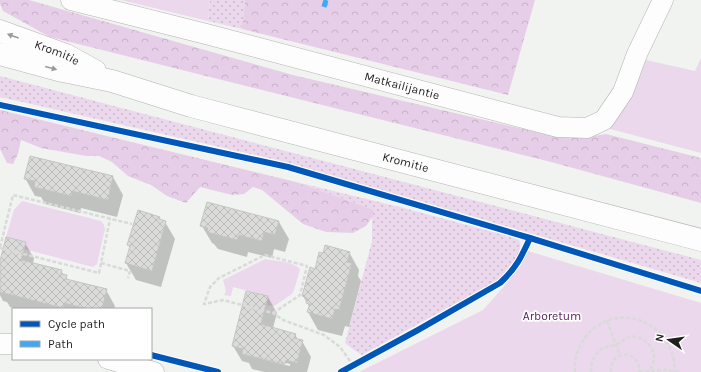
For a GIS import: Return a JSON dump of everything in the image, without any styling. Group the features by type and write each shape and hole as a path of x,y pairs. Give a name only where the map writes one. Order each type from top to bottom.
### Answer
{"main road":[{"name":"Kromitie","path":"0,31 66,55 112,81"},
{"name":"Kromitie","path":"0,54 58,70 112,81 191,106 701,240"}],"street":[{"name":"Matkailijantie","path":"71,0 214,36 558,127 587,128 604,120 623,92 637,54 663,0"},
{"path":"0,344 12,344"},
{"path":"112,360 154,372"}],"path":[{"path":"110,219 99,273 0,247 14,195 132,224"},
{"path":"273,313 300,295 307,266 265,255 219,278 210,287 204,304 223,300 273,313 283,320 324,335 340,347 353,365"},
{"path":"101,263 130,270 128,278"},
{"path":"575,372 576,354 583,340 593,329 607,321 623,318 640,320 655,327 666,339 674,354 677,372 665,370 639,372 638,363 629,355 620,355 613,361 611,372"},
{"path":"607,321 620,355"},
{"path":"591,372 591,362 597,352 606,347 617,344 628,337 639,337 648,342 654,356 650,371"},
{"path":"347,368 359,362"}],"green space":[{"path":"0,0 29,0 293,75 553,136 582,138 606,134 701,158 701,203 551,162 50,37 3,11"},
{"path":"121,0 210,0 208,21"},
{"path":"210,0 245,0 242,29 208,21"},
{"path":"245,0 535,0 508,95 242,29"},
{"path":"701,58 701,153 610,129 646,60 695,71"},
{"path":"0,76 701,260 701,283 290,163 0,97"},
{"path":"0,110 296,182 372,209 373,216 366,226 353,233 326,232 303,224 262,190 253,187 244,194 232,195 200,187 186,203 167,196 151,185 128,176 112,162 99,156 86,156 41,148 21,140 18,154 13,164 7,163 0,149"},
{"path":"296,182 400,207 504,235 519,240 520,250 514,262 498,280 362,355 345,343 372,241 372,209"},
{"path":"22,201 101,221 105,229 97,264 93,267 24,249 26,242 6,237 14,210"},
{"name":"Arboretum","path":"528,251 701,303 701,372 359,372 483,310 507,283"},
{"path":"265,259 293,264 300,269 292,294 274,306 266,305 268,296 233,287 231,296 224,295 226,291 223,280"}],"building":[{"path":"30,156 113,176 108,200 72,191 71,196 34,187 35,181 24,179"},
{"path":"207,202 279,221 275,235 264,232 262,241 239,235 237,240 207,232 208,228 200,226"},
{"path":"138,210 160,217 159,219 166,221 152,271 125,263 130,246 127,245"},
{"path":"6,237 26,242 21,260 62,270 61,274 67,275 66,279 107,289 102,308 84,308 64,303 63,308 0,292 0,261"},
{"path":"325,245 350,252 347,262 352,263 339,310 335,309 332,319 307,312 310,304 306,303 307,298 302,296 310,267 315,269 319,252 323,253"},
{"path":"246,291 268,296 261,324 296,334 294,338 303,340 297,363 286,360 285,364 242,354 243,349 232,346"}],"marked path":[{"path":"324,7 326,0"}],"cycle path":[{"path":"0,105 288,167 530,238 701,291"},
{"path":"341,372 500,283 518,262 530,238"},
{"path":"152,355 218,372"}]}
